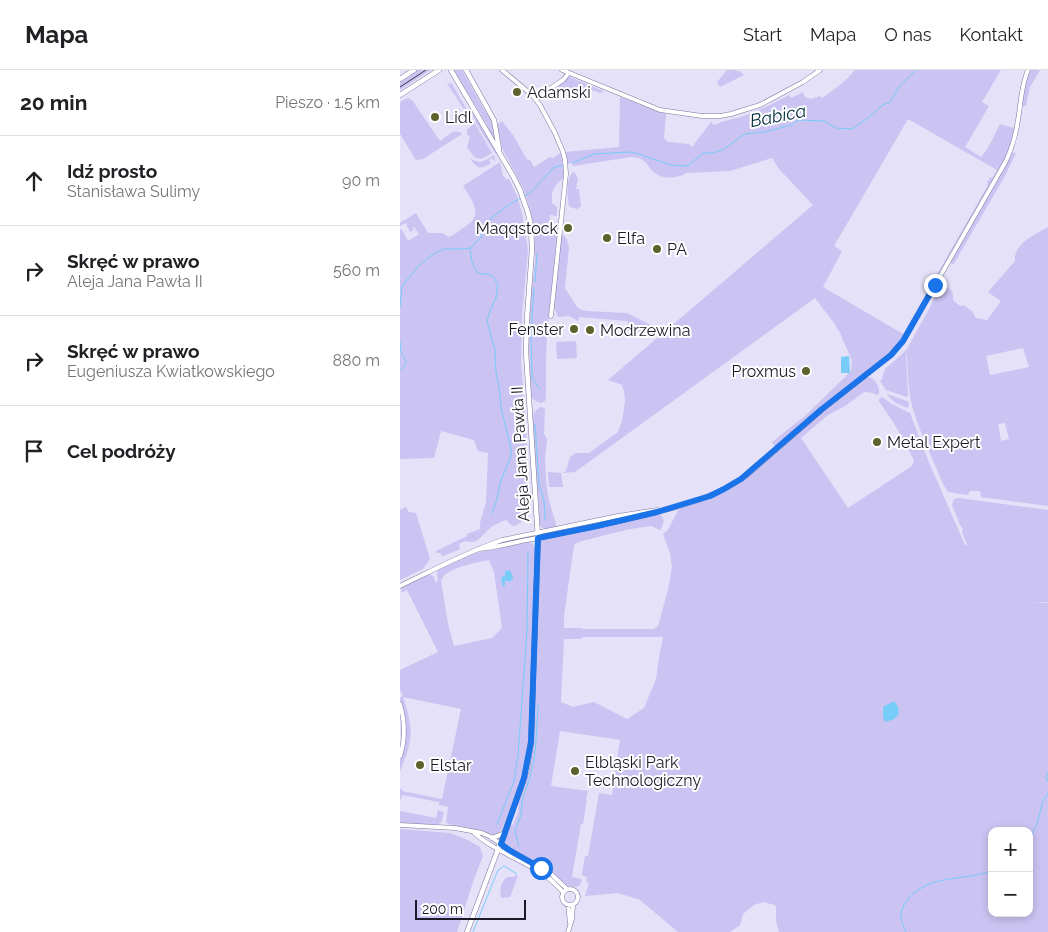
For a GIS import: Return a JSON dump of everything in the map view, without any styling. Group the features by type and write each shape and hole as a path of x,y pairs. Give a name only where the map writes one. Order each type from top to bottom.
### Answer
{"street":[{"path":"400,79 414,70"},
{"path":"400,95 439,70"},
{"name":"Aleja Jana Pawła II","path":"451,70 499,150 520,190 528,213 532,239 532,257 526,352 538,538 531,742 524,778 467,932"},
{"name":"Aleja Jana Pawła II","path":"466,70 494,120 499,150"},
{"path":"502,70 536,98 564,152 566,168 551,316"},
{"path":"562,70 660,110 702,116 731,114 760,105 803,82 820,70"},
{"path":"400,586 459,557 478,550 606,524 662,510 710,496 741,479 822,409 879,365 897,348 906,336 1006,161 1014,141 1022,90 1028,70"},
{"path":"536,98 563,80 569,73"},
{"path":"478,550 502,540 537,532 618,516 662,510"},
{"path":"400,704 405,732 400,756"},
{"path":"400,825 455,828 482,834 492,838 551,874 565,891"},
{"path":"473,832 498,850 542,874 565,891"},
{"path":"492,838 504,833"},
{"path":"572,889 578,894 578,900 571,905 566,904 562,900 562,894 572,889"},
{"path":"568,932 572,920 571,905"}],"shaded area":[{"path":"417,70 431,70 400,90 400,81"},
{"path":"454,70 462,70 491,119 497,146 486,123"},
{"path":"727,70 739,71 744,75 720,87 717,82"},
{"path":"855,70 1001,70 982,102 989,106 965,147 981,157 1000,124 1017,129 1011,152 1016,153 1005,176 953,265 949,261 897,348 777,449 772,442 805,416 851,371 852,361 840,333 815,298 575,472 562,473 566,471 570,457 576,453 589,453 618,432 622,421 625,402 622,385 608,380 813,205 779,169 772,158 730,171 686,173 672,177 658,175 641,159 631,157 573,166 572,163 567,164 565,152 619,147 620,97 666,114 664,138 668,142 689,144 692,147 711,122 714,125 741,117 789,95 791,98 803,92 805,97 811,99 820,96 822,98 840,85","holes":["908,119 997,170 987,182 988,185 931,285 925,291 926,294 903,334 823,287 842,251 834,246"]},
{"path":"1028,70 1040,70 1030,87 1026,106 1020,106"},
{"path":"567,76 604,91 600,93 579,88 555,93 541,101 537,97"},
{"path":"450,83 492,153 483,158 478,159 475,157 467,147 470,136 467,135 467,130 473,124 472,122 470,123 471,120 448,85 445,86"},
{"path":"408,98 412,100 440,141 453,132 462,134 423,159 416,160 400,134 400,102"},
{"path":"472,112 476,116 498,156 479,128"},
{"path":"502,121 534,167 550,157 553,158 561,153 563,179 553,189 552,195 552,203 557,207 557,216 550,215 549,233 557,235 547,334 546,398 541,403 534,400 531,396 529,348 530,306 535,260 533,223 523,188 502,148 497,125"},
{"path":"494,155 495,160 497,159 494,161 492,158 489,160 491,163 484,167 477,166 470,158 479,162"},
{"path":"500,162 503,176 509,179 517,196 522,213 528,250 522,314 521,362 526,424 529,512 525,519 515,526 506,520 501,522 490,528 478,540 472,542 465,541 459,544 460,549 443,556 441,553 436,553 436,551 480,529 486,502 488,453 478,451 474,440 441,431 434,458 400,459 400,229 408,241 419,234 414,227 412,228 414,230 410,232 406,223 400,226 400,223 416,213 428,233 442,233 449,237 454,235 471,222 475,212 473,202 463,186"},
{"path":"573,172 578,178 576,189 579,189 581,206 577,209 569,206 568,197 568,183"},
{"path":"1048,227 1048,506 981,497 980,491 970,491 968,495 948,492 918,425 911,401 907,354 907,397 886,390 880,381 885,369 907,349 942,285 951,291 953,300 960,306 963,305 972,311 976,318 987,320 1001,301 988,292 1015,261 1015,255 1021,245","holes":["1023,348 1029,367 990,375 986,356","1005,423 1009,439 1001,441 998,424"]},
{"path":"561,234 567,239 569,248 565,288 577,307 587,311 627,313 649,324 650,334 632,330 627,321 579,317 578,321 569,316 558,317 554,307"},
{"path":"576,341 577,358 557,359 556,342"},
{"path":"866,377 869,377 877,385 879,394 875,395 874,393 864,392 845,406 828,415 801,438 848,508 912,466 914,460 895,425 879,401 882,397 910,413 965,545 967,545 962,532 963,529 952,505 954,499 959,498 1048,510 1048,602 1033,602 1048,603 1048,932 779,932 775,905 763,902 754,905 743,914 740,925 730,932 678,932 640,900 618,893 585,896 589,883 586,882 587,877 582,874 585,856 588,856 599,793 612,795 620,740 560,731 551,786 588,791 572,877 582,880 580,885 576,887 567,886 551,872 508,848 506,845 507,833 518,813 519,802 528,773 533,742 541,541 545,538 590,530 658,513 661,515 664,521 660,530 651,526 630,529 578,542 574,545 564,616 564,628 654,629 658,626 672,567 670,553 663,534 668,530 677,512 683,506 718,495 738,484 824,411","holes":["583,637 663,637 656,679 644,708 627,719 594,702 573,707 561,702 564,639 581,639"]},
{"path":"887,394 907,401 909,403 908,408 896,403"},
{"path":"541,407 545,410 544,434 547,439 545,458 548,496 557,528 545,529 539,524 532,418 535,411"},
{"path":"548,472 562,473 563,487 549,487"},
{"path":"406,507 409,512 416,513 430,559 423,569 400,580 400,510"},
{"path":"656,511 548,535 541,534 625,516"},
{"path":"528,542 533,544 536,552 529,740 519,788 502,829 498,834 494,835 448,824 446,822 448,807 439,805 439,802 402,795 400,801 400,789 442,799 461,709 403,697 409,718 410,743 400,771 400,760 405,747 406,720 400,699 403,696 400,690 400,670 438,652 407,590 402,593 401,589 402,586 430,574 434,577 435,582 438,581 438,570 471,554","holes":["489,560 494,572 502,628 492,638 454,646 448,624 442,579 445,574 455,569"]},
{"path":"438,810 444,812 442,821 439,824 400,823 400,811 436,818"},
{"path":"400,829 450,833 480,847 483,856 457,932 400,932"},
{"path":"515,875 518,876 510,897 501,898 503,882 507,877 514,877"}],"water":[{"path":"849,356 850,373 841,373 841,357"},
{"path":"510,570 513,577 512,580 508,582 506,580 503,587 501,577 505,576 505,571"},
{"path":"894,701 898,707 899,714 894,719 886,722 883,717 883,707"}],"waterway":[{"name":"Babica","path":"572,163 594,154 630,152 671,165 685,166 689,165 703,153 713,153 724,149 745,134 765,132 791,125 798,120 824,121 836,128 852,129 883,105 890,102 899,87 916,70"},
{"name":"Babica","path":"400,307 402,286 419,265 443,249 471,248 481,237 490,219 510,204 530,193 553,168 563,165"},
{"path":"470,249 472,262 477,272 489,274 498,284 496,298 487,321 495,350 501,407 511,449 511,457 501,480 492,513"},
{"path":"535,282 537,254"},
{"path":"534,288 531,335 532,378 540,389"},
{"name":"Babica","path":"400,342 401,351 406,361 400,370"},
{"path":"535,424 539,485 544,500 545,520"},
{"path":"497,824 514,781 518,755 527,631 528,552"},
{"path":"519,846 515,831 521,815 522,801 534,760 538,705"},
{"path":"1048,772 1046,777 1048,782"},
{"path":"1033,832 1043,801 1048,793"},
{"path":"473,932 498,870 504,866 517,874"},
{"path":"906,932 902,923 901,911 908,899 916,891 926,885 947,879 988,872"}],"tram line":[{"path":"400,87 426,70"}],"place":[{"name":"Adamski","path":"517,92"},
{"name":"Lidl","path":"435,117"},
{"name":"Maqqstock","path":"568,228"},
{"name":"Elfa","path":"607,238"},
{"name":"PA","path":"657,249"},
{"name":"Fenster","path":"574,329"},
{"name":"Modrzewina","path":"590,330"},
{"name":"Proxmus","path":"806,371"},
{"name":"Metal Expert","path":"877,442"},
{"name":"Elstar","path":"420,765"},
{"name":"Elbląski Park Technologiczny","path":"575,771"}],"route":[{"path":"541,868 501,844 524,778 531,742 538,538 657,512 710,496 741,479 822,409 891,355 903,341 935,285"}]}
